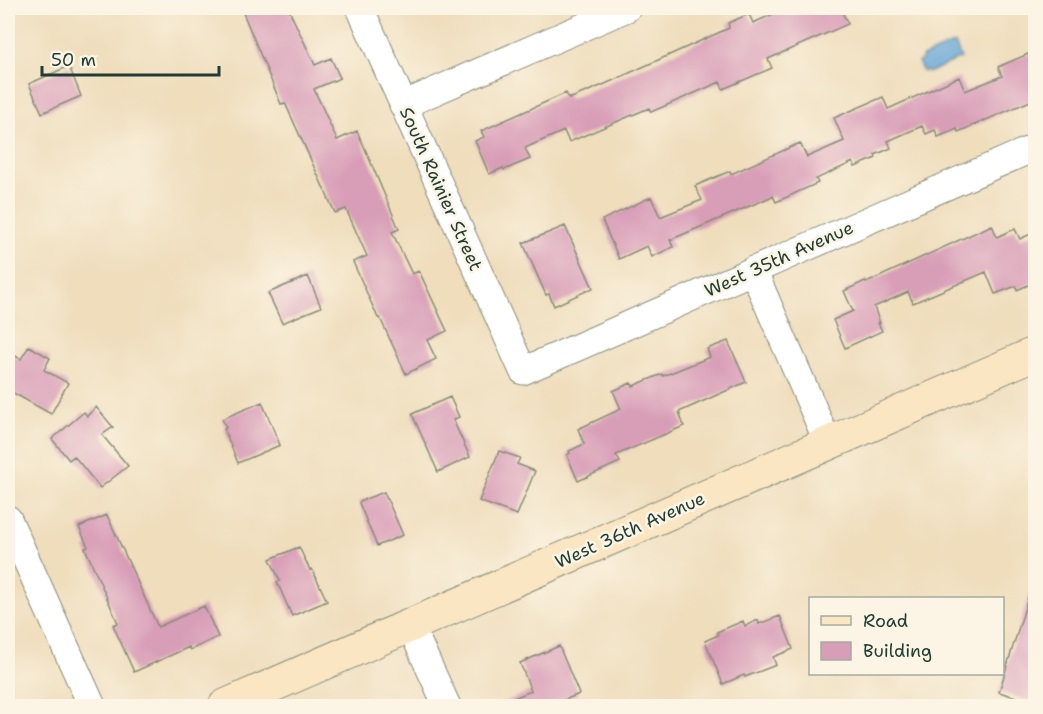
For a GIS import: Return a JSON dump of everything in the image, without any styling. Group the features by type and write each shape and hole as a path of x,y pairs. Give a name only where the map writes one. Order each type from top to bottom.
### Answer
{"street":[{"name":"South Rainier Street","path":"360,8 523,371"},
{"path":"403,105 627,8"},
{"name":"West 35th Avenue","path":"523,371 1035,147"},
{"path":"753,270 828,443"},
{"name":"West 36th Avenue","path":"225,706 1035,353"},
{"path":"8,519 92,706"},
{"path":"410,625 447,706"}],"water":[{"path":"955,43 961,58 928,73 927,70 923,72 918,62 922,60 922,57"}],"building":[{"path":"241,8 288,8 315,65 331,58 340,78 314,89 337,140 357,131 399,229 392,232 412,274 419,271 447,331 427,340 436,359 406,374 353,262 367,256 346,209 335,213 285,103 281,104"},
{"path":"787,8 840,8 848,24 768,59 772,68 723,89 720,82 651,112 649,108 569,142 564,131 525,148 530,159 489,174 475,141 484,137 481,131 566,93 569,99 603,85 729,28 728,23 749,14 753,23"},
{"path":"1035,51 1035,99 958,132 957,129 938,137 935,130 926,134 922,126 888,141 891,148 875,155 876,158 855,167 853,162 816,179 818,183 776,202 773,196 670,240 673,247 652,257 647,246 619,259 602,220 651,197 660,217 702,200 695,186 730,171 731,174 800,143 807,157 844,141 834,118 883,97 888,109 959,77 965,91 1002,76 998,67"},
{"path":"69,66 81,96 42,113 29,84"},
{"path":"992,225 997,237 1015,229 1020,239 1035,232 1035,282 1017,290 1016,286 995,294 986,272 913,303 908,292 874,307 882,331 845,348 833,320 853,311 844,291"},
{"path":"565,226 593,288 554,306 549,294 546,295 523,243"},
{"path":"308,276 321,307 282,323 268,293"},
{"path":"728,341 746,382 679,412 684,426 616,455 620,462 578,481 567,455 569,451 584,444 578,429 621,409 613,391 631,383 633,386 662,374 663,376 710,357 707,349"},
{"path":"29,346 50,358 44,370 68,383 51,414 8,390 8,352 21,359"},
{"path":"450,397 459,417 453,420 470,457 438,472 412,414"},
{"path":"262,402 280,445 238,463 222,419"},
{"path":"96,407 113,427 102,435 128,466 100,488 74,456 69,460 52,439 84,412 87,416"},
{"path":"499,451 520,458 517,464 535,471 517,515 479,501"},
{"path":"384,492 403,535 377,546 359,503"},
{"path":"107,515 158,627 204,606 218,637 190,650 189,647 134,672 113,625 118,623 85,548 88,547 79,527"},
{"path":"299,547 327,601 292,616 270,559"},
{"path":"1031,588 1035,589 1035,691 1032,702 999,692"},
{"path":"780,616 793,649 773,657 776,665 723,684 705,641 718,635 717,632 743,621 745,626 758,620 759,624"},
{"path":"559,646 579,694 550,706 494,706 531,691 520,663"}]}
